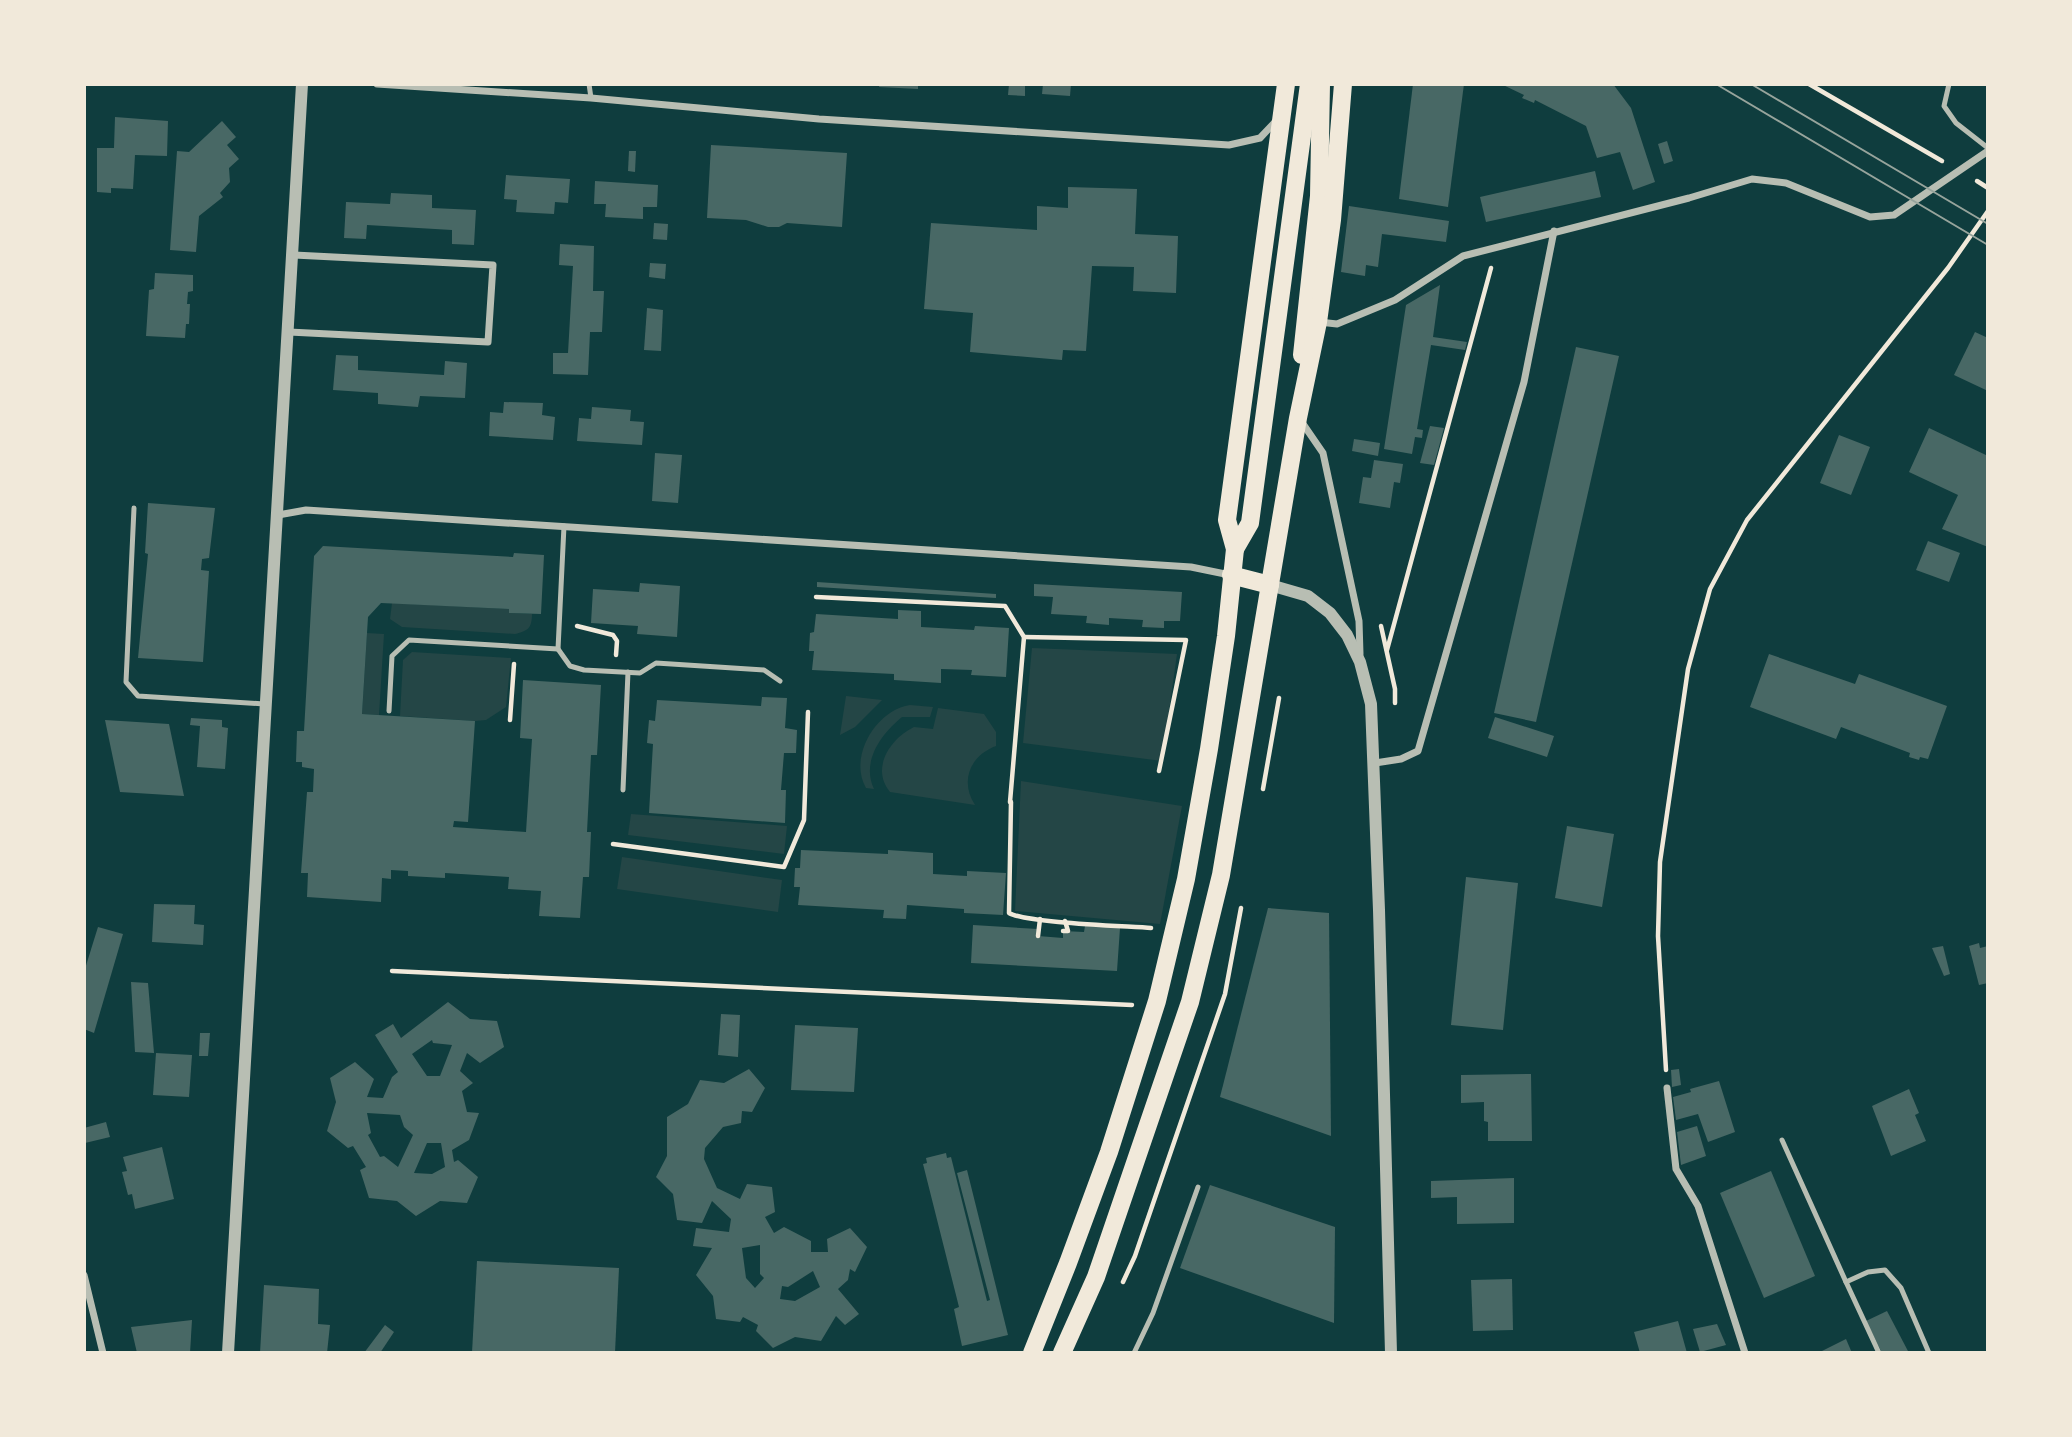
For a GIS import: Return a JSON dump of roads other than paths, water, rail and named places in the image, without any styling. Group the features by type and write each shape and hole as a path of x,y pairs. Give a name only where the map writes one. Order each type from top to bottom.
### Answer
{"main road":[{"path":"1235,549 1227,520 1286,84"},
{"path":"1032,1353 1109,1152 1157,1001 1186,879 1226,636 1235,549 1251,523 1309,84"},
{"path":"1298,418 1303,338 1319,196 1321,84"},
{"path":"1062,1353 1096,1277 1190,1002 1221,875 1298,418 1318,322 1332,220 1343,84"},
{"path":"1231,575 1270,585"}],"street":[{"path":"228,1353 302,84"},
{"path":"377,84 591,98 819,119 1228,145 1260,138 1281,115"},
{"path":"1318,322 1337,324 1395,300 1463,256 1689,198 1752,179 1786,183 1870,217 1894,215 1988,149"},
{"path":"1375,763 1401,759 1418,751 1524,382 1554,231"},
{"path":"289,332 488,342 493,265 294,255"},
{"path":"1298,418 1323,453 1359,621 1360,662"},
{"path":"278,515 306,510 564,526 1191,567 1231,575"},
{"path":"1270,585 1308,596 1330,613 1347,635 1360,662 1371,704 1375,763 1391,1353"},
{"path":"1667,1088 1676,1169 1698,1206 1745,1353"},
{"path":"84,1275 103,1353"}],"lane":[{"path":"589,84 591,98"},
{"path":"1949,84 1944,106 1956,123 1988,149"},
{"path":"134,508 126,682 138,696 267,704"},
{"path":"564,526 558,649 570,666 584,670 640,673 656,663 764,670 780,681"},
{"path":"389,711 392,656 409,640 558,649"},
{"path":"623,790 628,672"},
{"path":"1782,1140 1879,1353"},
{"path":"1134,1353 1153,1313 1198,1187"},
{"path":"1846,1282 1868,1272 1885,1270 1900,1288 1928,1353"}],"tram line":[{"path":"1716,84 1988,245"},
{"path":"1751,84 1988,224"}]}
